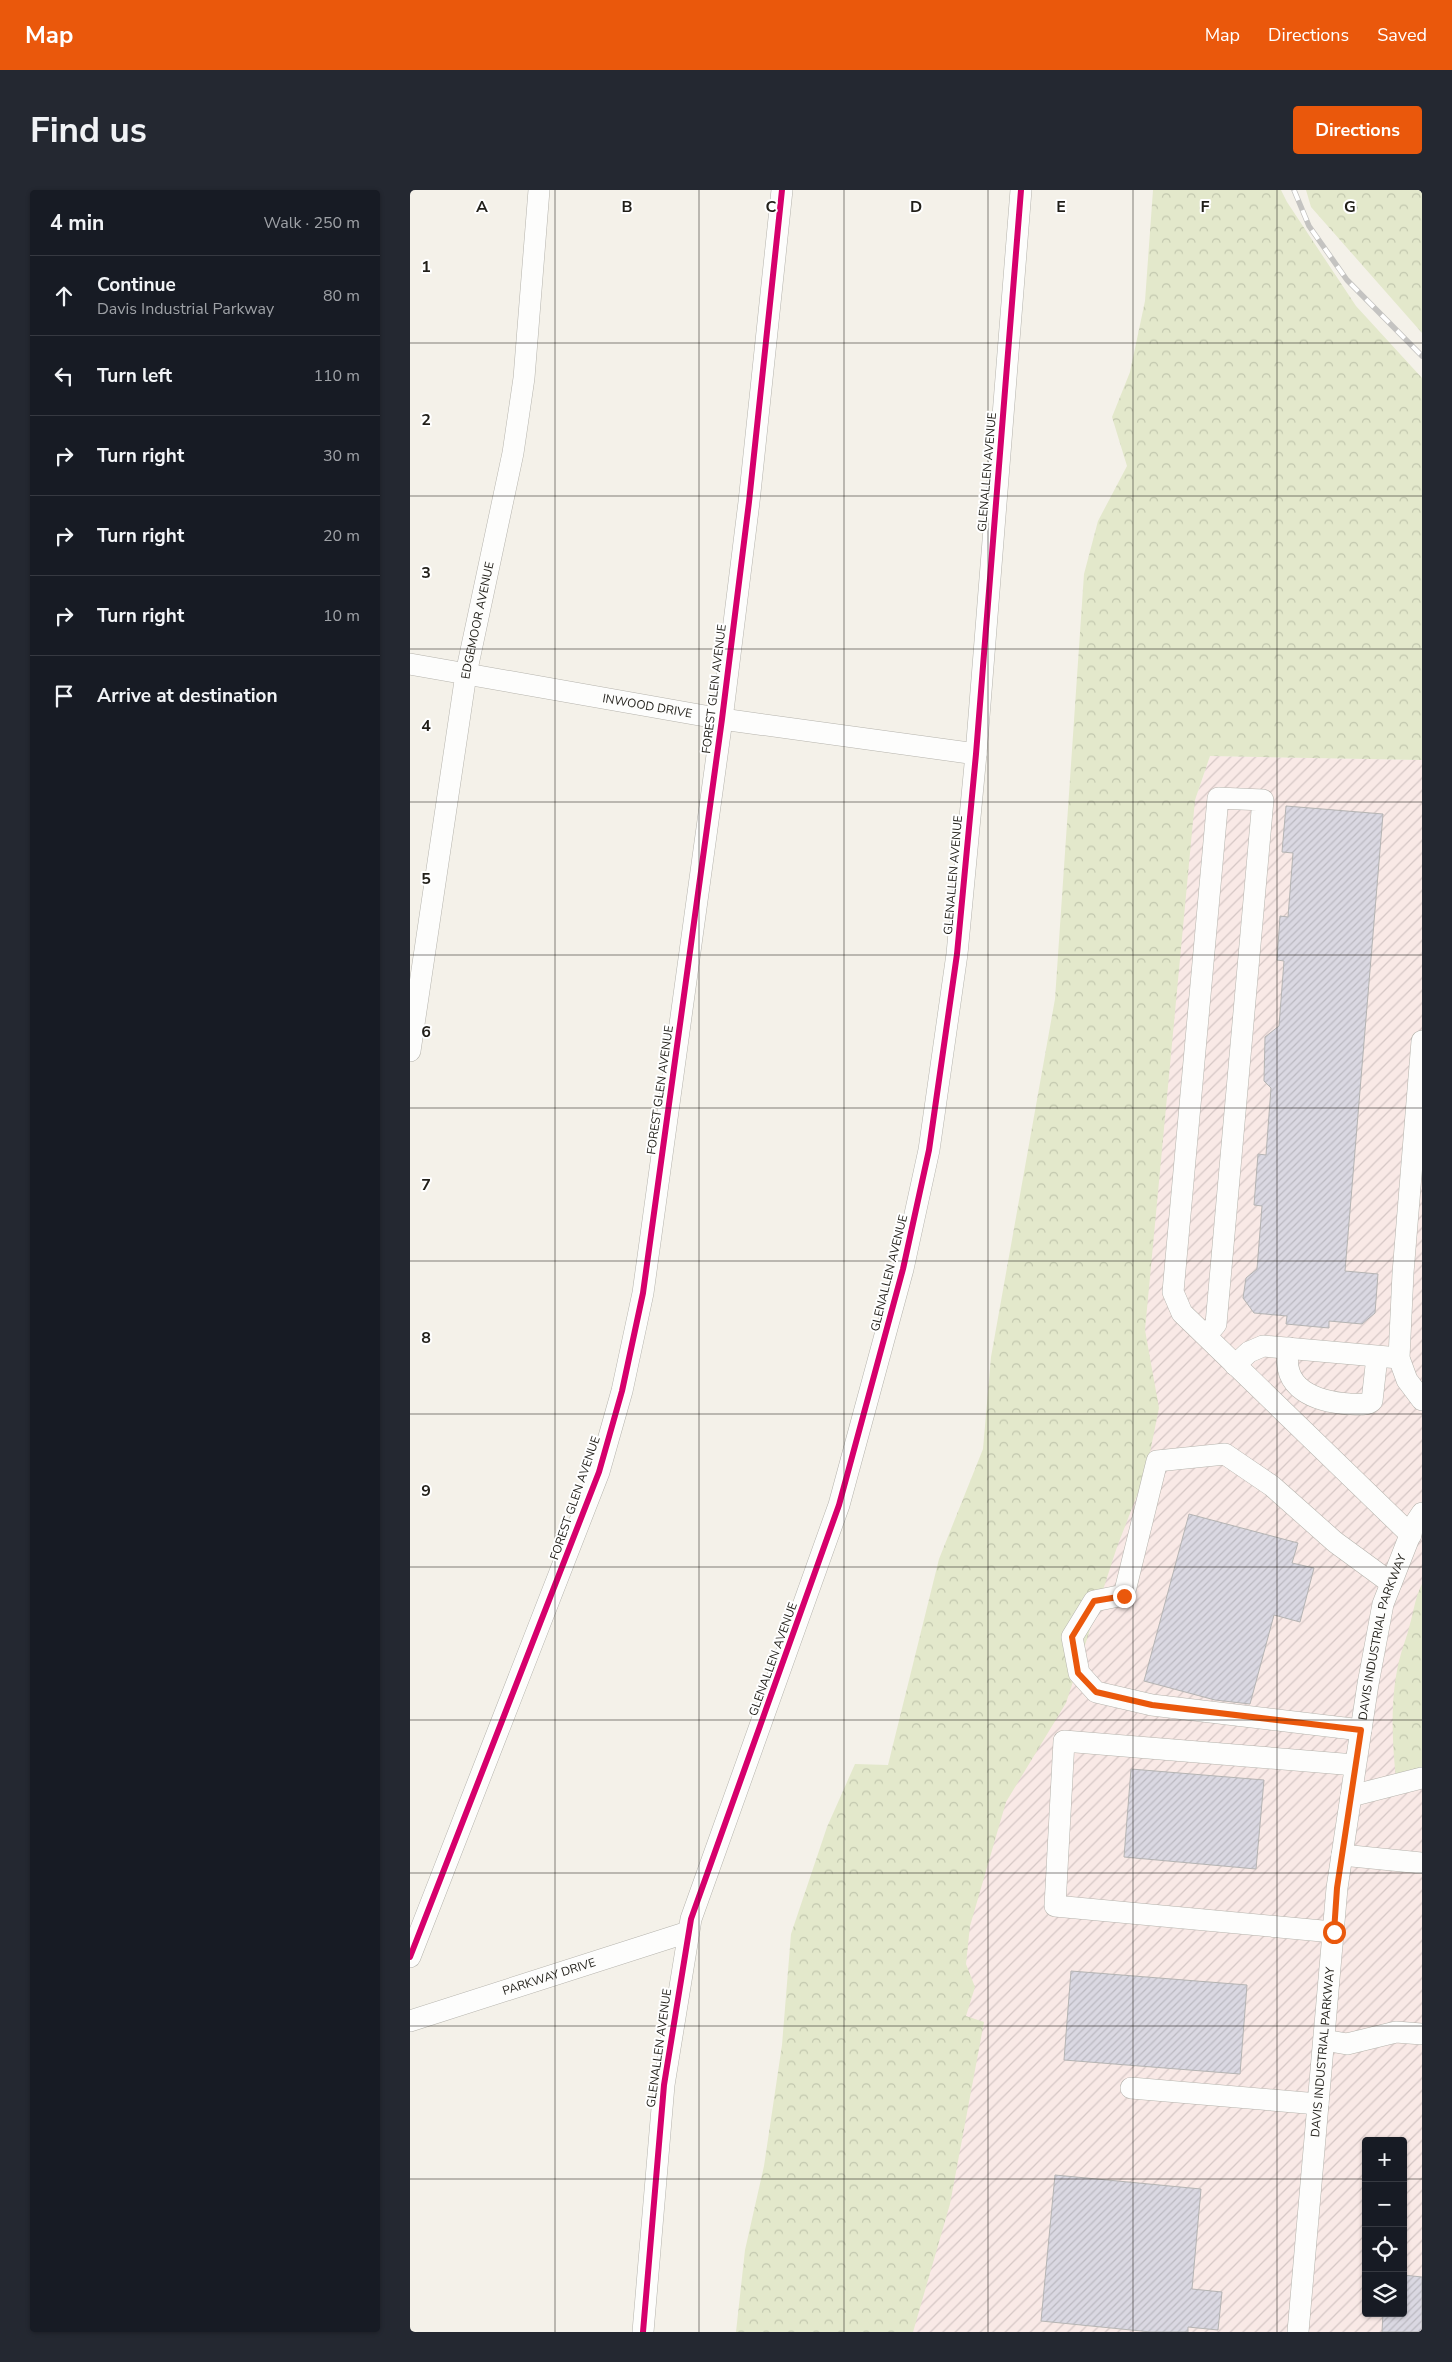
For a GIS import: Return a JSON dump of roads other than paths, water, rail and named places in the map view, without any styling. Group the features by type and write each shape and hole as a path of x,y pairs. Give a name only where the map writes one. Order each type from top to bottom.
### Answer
{"street":[{"name":"EDGEMOOR AVENUE","path":"410,1051 466,674 513,453 524,378 539,190"},
{"name":"FOREST GLEN AVENUE","path":"410,1957 572,1546 599,1472 622,1391 643,1293 722,719 749,502 782,190"},
{"name":"GLENALLEN AVENUE","path":"643,2332 664,2085 691,1919 839,1505 903,1269 929,1150 957,954 976,754 1021,190"},
{"name":"INWOOD DRIVE","path":"410,664 722,719 976,754"},
{"path":"1206,1336 1216,1324 1263,800 1218,798 1173,1292 1182,1313 1410,1535"},
{"path":"1422,1042 1399,1358 1406,1380 1422,1400"},
{"path":"1235,1364 1249,1352 1263,1346 1377,1358 1399,1358"},
{"path":"1288,1348 1286,1363 1296,1384 1315,1398 1336,1403 1366,1404 1372,1401 1377,1358"},
{"path":"1361,1730 1152,1705 1096,1692 1078,1673 1072,1637 1094,1601 1124,1596 1157,1461 1225,1454 1272,1486 1335,1542 1391,1584"},
{"name":"DAVIS INDUSTRIAL PARKWAY","path":"1298,2332 1342,1855 1383,1604 1410,1535 1422,1513"},
{"path":"1334,1932 1055,1906 1064,1741 1356,1765"},
{"path":"1351,1796 1422,1778"},
{"path":"1342,1855 1422,1862"},
{"name":"PARKWAY DRIVE","path":"410,2021 688,1932"},
{"path":"1324,2040 1347,2044 1396,2032 1422,2034"},
{"path":"1131,2088 1318,2104"}],"railway":[{"path":"1294,190 1309,226 1347,280 1422,356"}]}
